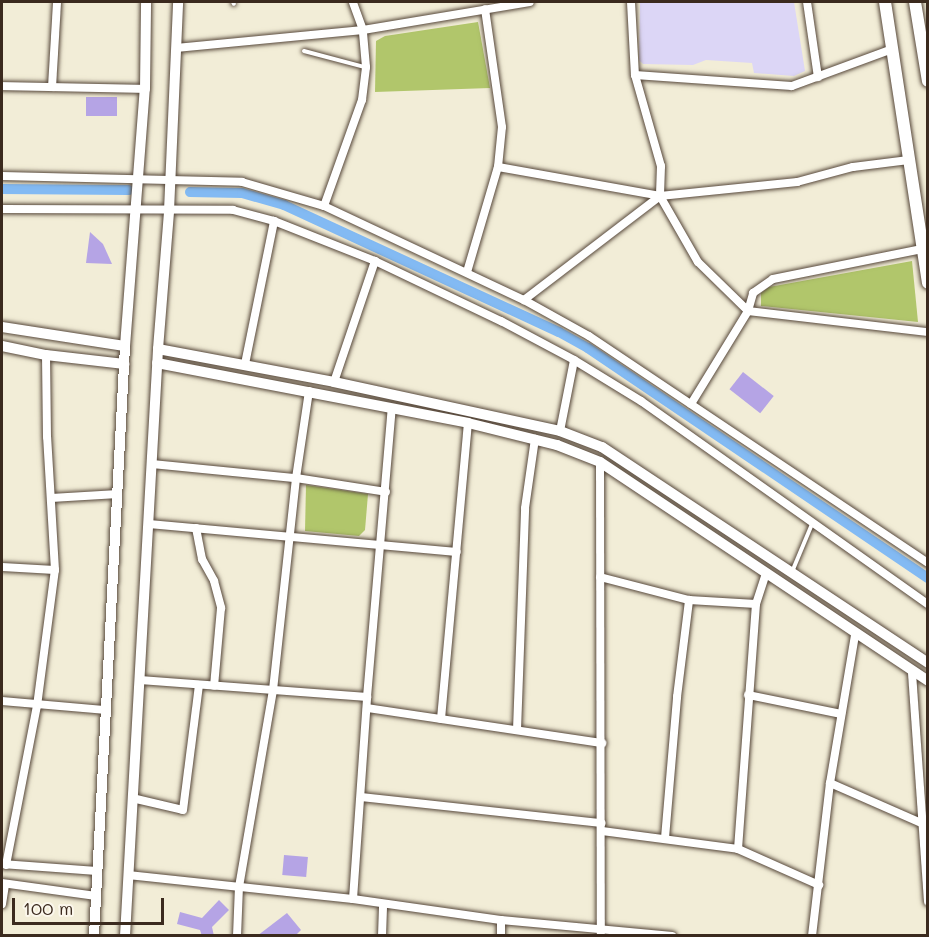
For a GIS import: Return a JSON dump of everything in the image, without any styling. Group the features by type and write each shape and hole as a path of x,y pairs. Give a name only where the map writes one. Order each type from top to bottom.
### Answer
{"main road":[{"path":"885,2 927,283"},
{"path":"915,2 927,81"}],"street":[{"path":"52,87 57,2"},
{"path":"94,936 104,710 111,639 124,346 145,89 146,2"},
{"path":"125,936 157,363 169,211 178,2"},
{"path":"324,206 362,100 366,67 363,30 353,2"},
{"path":"176,48 363,30 530,2"},
{"path":"631,2 635,75 661,166 660,196 698,262 748,311 927,332"},
{"path":"807,2 818,77"},
{"path":"466,272 498,167 502,126 485,9"},
{"path":"635,75 792,86 892,49"},
{"path":"2,86 145,89"},
{"path":"498,167 660,196 797,182 853,167 909,160"},
{"path":"2,176 170,178 242,182 324,206 524,300 589,336 923,556 927,562"},
{"path":"524,300 660,196"},
{"path":"2,209 233,210 274,221 375,261 501,321 574,360 641,401 927,604"},
{"path":"244,364 274,221"},
{"path":"691,405 748,311 753,293 773,279 922,249"},
{"path":"334,382 375,261"},
{"path":"2,327 124,346"},
{"path":"2,346 46,355 123,364"},
{"path":"158,349 334,382 561,431 602,447 626,460 927,663"},
{"path":"46,355 55,570 37,706 4,865 97,872"},
{"path":"561,431 574,360"},
{"path":"157,363 468,423 557,445 600,462 855,635 927,681"},
{"path":"237,936 239,887 273,690 296,478 309,391"},
{"path":"353,898 367,698 392,408"},
{"path":"441,719 468,423"},
{"path":"517,730 525,508 535,439"},
{"path":"600,462 601,932"},
{"path":"152,464 296,478 386,492"},
{"path":"51,498 118,494"},
{"path":"149,524 457,552"},
{"path":"196,528 202,559 214,581 221,608 214,686"},
{"path":"2,567 55,570"},
{"path":"738,849 756,604 765,573"},
{"path":"600,577 689,600 756,604"},
{"path":"665,838 677,697 689,600"},
{"path":"812,936 830,783 855,635"},
{"path":"912,673 927,901"},
{"path":"140,680 367,698"},
{"path":"132,798 183,810 199,685"},
{"path":"748,695 841,714"},
{"path":"2,701 37,706 104,710"},
{"path":"367,708 602,743"},
{"path":"830,783 921,823"},
{"path":"361,797 602,827 738,849 819,885"},
{"path":"128,875 353,898 383,904 601,932 672,936"},
{"path":"2,904 3,884 96,896"},
{"path":"382,936 383,904"},
{"path":"501,920 501,936"}],"lane":[{"path":"304,51 366,67"},
{"path":"792,573 812,523"}],"shaded area":[{"path":"640,2 794,2 805,71 794,76 754,73 752,63 706,60 693,65 643,64 639,60"}],"green space":[{"path":"478,22 490,88 375,92 376,41 385,36"},
{"path":"912,261 918,322 761,306 761,293 769,287"},
{"path":"306,485 368,494 365,530 359,536 305,531"}],"building":[{"path":"86,97 117,97 117,116 86,116"},
{"path":"90,232 103,244 112,264 86,263"},
{"path":"743,372 774,396 760,413 729,389"},
{"path":"284,855 308,857 306,877 282,875"},
{"path":"219,900 229,910 212,927 214,936 202,936 200,930 177,924 180,912 202,918"},
{"path":"287,913 301,930 295,936 257,936"}],"waterway":[{"path":"2,189 129,190"},
{"path":"190,192 242,193 284,205 559,332 588,348 928,578"}]}
